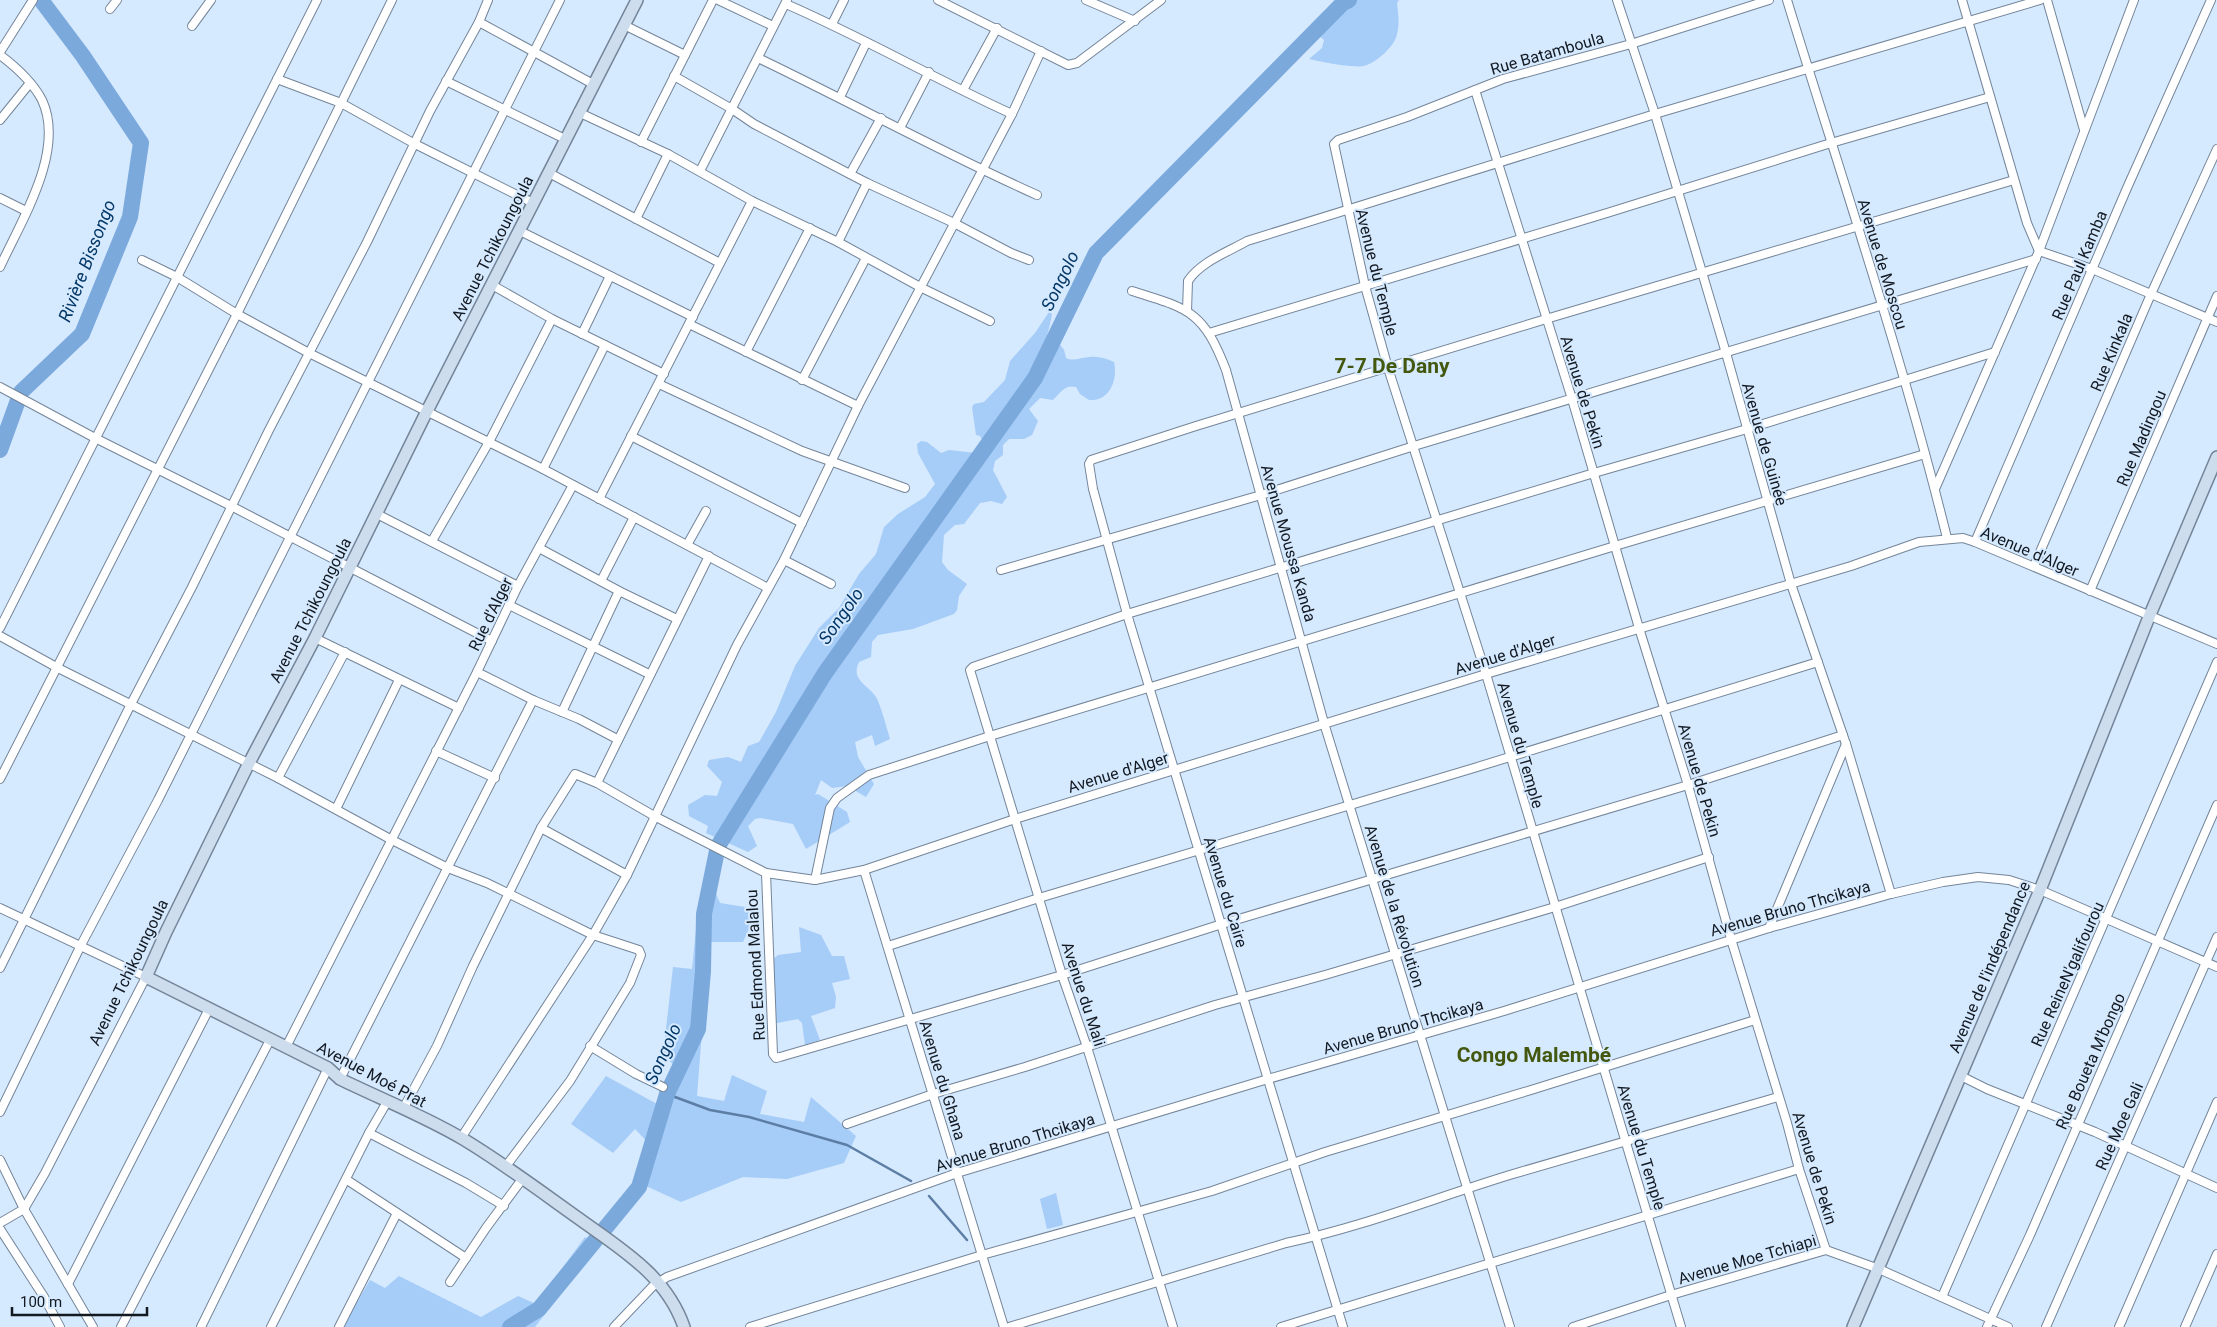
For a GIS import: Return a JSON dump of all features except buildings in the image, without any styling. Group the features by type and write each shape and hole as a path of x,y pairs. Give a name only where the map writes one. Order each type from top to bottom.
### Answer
{"street":[{"path":"0,267 41,180 49,127 41,100 30,83 18,69 0,54 33,0"},
{"path":"110,9 117,0"},
{"path":"192,26 211,0"},
{"path":"0,628 317,0"},
{"path":"0,779 237,314 392,0"},
{"path":"0,968 131,704 367,242 488,0"},
{"path":"0,1112 81,945 158,800 366,382 474,174 560,0"},
{"name":"Avenue Tchikoungoula","path":"24,1209 146,977 248,764 315,638 427,411 636,0"},
{"path":"641,142 713,0"},
{"path":"718,0 773,26"},
{"path":"832,24 844,0"},
{"path":"938,0 1068,65 1072,65 1135,21 1161,0"},
{"path":"1086,0 1135,21"},
{"name":"Avenue de Guinée","path":"1617,0 1655,114 1726,353 1791,584 1846,744 1891,894"},
{"name":"Rue Batamboula","path":"1335,141 1407,117 1503,79 1631,44 1769,0"},
{"name":"Avenue de Moscou","path":"1787,0 1858,226 1935,489 1947,538"},
{"path":"1962,0 2014,180 2038,255"},
{"path":"1187,311 1188,281 1201,267 1247,241 1347,208 1655,114 2040,0"},
{"path":"2046,0 2084,130"},
{"path":"1935,489 2038,255 2134,0"},
{"name":"Rue Paul Kamba","path":"1975,542 2092,269 2211,0"},
{"path":"700,171 786,2 1012,114"},
{"path":"478,22 592,84"},
{"path":"624,25 685,55"},
{"path":"963,90 997,28"},
{"path":"840,97 866,42"},
{"path":"461,1138 593,935 627,875 734,652 784,560 858,406 922,288 1012,114 1041,51"},
{"path":"758,58 840,97 982,170 1038,194"},
{"path":"900,128 929,72"},
{"path":"674,76 732,109 754,124 867,183 1029,260"},
{"path":"277,79 341,103 415,144 533,203"},
{"path":"446,81 565,139"},
{"path":"0,120 30,83"},
{"name":"Avenue de Pekin","path":"1475,90 1572,399 1638,628 1688,785 1799,1170 1826,1250"},
{"path":"1132,291 1187,311 1200,321 1209,332 1831,143 1990,97"},
{"path":"578,112 668,154 752,201 838,242 922,288 990,321"},
{"path":"850,174 881,118"},
{"name":"Avenue du Temple","path":"1335,141 1334,144 1347,208 1365,286 1388,368 1486,674 1681,1327"},
{"name":"Rue Kinkala","path":"2034,566 2151,294 2217,149"},
{"path":"636,220 668,154"},
{"path":"549,173 720,263"},
{"path":"1238,414 1701,272 2014,180"},
{"path":"838,242 867,183"},
{"path":"0,198 26,211"},
{"path":"599,499 752,201"},
{"path":"746,352 810,228"},
{"path":"520,231 610,276 746,352 858,406"},
{"path":"1001,570 1261,495 1414,446 1726,353 2038,255 2092,269 2217,322"},
{"path":"802,380 866,258"},
{"path":"142,260 177,277 237,314 309,353 543,469 768,588"},
{"path":"582,334 610,276"},
{"path":"492,285 552,319 664,374"},
{"name":"Rue Madingou","path":"2090,591 2217,296"},
{"path":"432,541 489,442 552,319"},
{"name":"Avenue Moussa Kanda","path":"1209,332 1226,370 1324,724"},
{"path":"543,469 605,345"},
{"path":"1128,614 1746,429 1995,352"},
{"path":"659,384 802,451 905,488"},
{"path":"1,390 156,470 290,536 492,641"},
{"name":"Avenue du Caire","path":"1238,414 1091,460 1089,464 1106,540 1149,688 1295,1163 1343,1327"},
{"path":"631,436 802,523"},
{"path":"815,880 830,808 836,798 869,775 1302,641 1925,454"},
{"path":"2149,617 2217,457"},
{"name":"Rue d'Alger","path":"573,485 518,586 477,672 617,740"},
{"path":"687,545 706,512"},
{"path":"377,514 518,586"},
{"path":"601,581 634,517"},
{"name":"Avenue d'Alger","path":"864,870 1015,819 1486,674 1791,584 1919,542 1962,538 1975,542 2149,617 2217,644"},
{"path":"539,548 676,619"},
{"path":"597,783 676,619 709,556"},
{"path":"784,560 831,584"},
{"path":"562,712 618,590"},
{"path":"509,605 649,674"},
{"name":"Avenue du Mali","path":"1128,614 973,667 970,670 1062,975 1087,1047 1110,1127 1173,1327"},
{"name":"Avenue de l'indépendance","path":"1853,1327 2040,890 2149,617"},
{"path":"0,636 58,668 278,778 448,868 510,894 593,935 639,950 641,955 630,983 570,1081 506,1166"},
{"path":"315,638 459,708"},
{"path":"278,778 345,652"},
{"path":"888,946 1039,898 1818,662"},
{"name":"Rue ReineN'galifourou","path":"1942,1297 2217,662"},
{"path":"286,1047 477,672"},
{"path":"336,809 399,680"},
{"path":"340,1079 495,778 533,700"},
{"name":"Avenue de la Révolution","path":"1324,724 1510,1327"},
{"path":"910,1019 1062,975 1222,924 1688,785 1843,735"},
{"path":"1769,928 1846,744"},
{"path":"436,752 495,778"},
{"path":"403,1109 437,1046 473,966 541,828 576,774 580,774 656,817 766,873 815,880 864,870"},
{"name":"Rue Boueta M'bongo","path":"1987,1327 2030,1235 2217,805"},
{"path":"541,828 627,875"},
{"path":"847,1124 933,1094 1087,1047 1215,1005 1244,999 1555,907 1709,858"},
{"name":"Avenue du Ghana","path":"864,870 1004,1327"},
{"name":"Rue Edmond Malalou","path":"766,873 774,1056 780,1057 814,1049 910,1019"},
{"name":"Avenue Bruno Thcikaya","path":"614,1327 658,1282 957,1173 1268,1079 1504,1011 1731,939 1891,894 1943,882 1978,877 2009,880 2040,890 2217,966"},
{"name":"Avenue Moé Prat","path":"0,908 146,977 328,1068 340,1079 461,1138 506,1166 636,1259 673,1299 684,1327"},
{"name":"Rue Moe Gali","path":"2046,1327 2217,937"},
{"path":"68,1284 209,1009"},
{"path":"750,1327 982,1254 1212,1191 1325,1152 1604,1068 1755,1020"},
{"path":"121,1327 270,1040"},
{"path":"590,1046 636,1074 663,1087"},
{"path":"201,1327 328,1068"},
{"path":"1961,1076 2125,1146 2217,1188"},
{"path":"1009,1327 1286,1243 1317,1237 1625,1140 1778,1097"},
{"path":"271,1327 387,1102"},
{"path":"2120,1327 2217,1102"},
{"path":"369,1134 466,1183 504,1206"},
{"path":"0,1160 24,1209 93,1327"},
{"path":"1282,1327 1799,1170"},
{"path":"450,1282 523,1178"},
{"path":"347,1180 466,1258"},
{"path":"0,1223 24,1209"},
{"path":"339,1327 397,1213"},
{"path":"0,1229 60,1327"},
{"name":"Avenue Moe Tchiapi","path":"1573,1327 1671,1295 1826,1250 1879,1269 2008,1327"},
{"path":"2185,1327 2217,1254"}],"shaded area":[{"path":"1357,0 1399,0 1397,3 1398,30 1396,39 1389,49 1364,66 1309,59 1322,48 1324,40 1317,34 1344,6"},
{"path":"1049,312 1052,314 1048,334 1032,376 1021,393 1001,416 987,443 920,532 910,551 862,611 850,632 836,647 830,660 817,673 804,701 783,734 793,733 805,709 850,640 877,602 892,587 913,552 923,541 998,432 1034,384 1048,361 1054,337 1064,350 1066,358 1097,357 1114,362 1115,375 1111,388 1102,397 1096,400 1089,400 1080,394 1076,387 1072,386 1063,390 1053,400 1040,398 1029,409 1038,421 1032,435 1024,439 1009,439 1003,445 1003,455 995,461 993,470 1007,497 1002,504 991,501 980,503 964,524 955,525 944,535 942,562 948,570 967,584 959,596 957,610 954,614 913,629 878,635 872,642 871,657 859,662 857,674 859,679 878,701 890,739 875,746 872,735 855,742 858,757 874,784 866,797 847,786 832,788 821,780 815,795 818,794 847,812 850,822 806,849 793,824 760,818 755,819 748,826 757,846 748,852 706,833 708,826 689,816 688,805 705,795 717,796 722,782 707,766 709,760 728,757 741,762 748,746 759,742 776,712 795,666 819,628 839,608 859,574 876,554 884,527 898,514 925,497 935,484 918,453 917,444 921,441 927,442 941,453 949,450 976,453 980,450 982,440 980,436 976,435 972,407 974,404 984,402 1005,380 1010,361 1035,333"},
{"path":"711,859 718,862 714,889 720,903 758,909 743,942 709,942 697,1096 724,1101 732,1075 767,1091 760,1114 804,1122 811,1097 856,1136 844,1163 787,1179 743,1177 681,1202 646,1186 656,1151 635,1129 613,1153 571,1124 606,1076 657,1104 674,1065 663,1055 673,967 692,969 696,930"},
{"path":"799,927 821,935 832,956 844,956 850,979 832,983 836,997 835,1008 811,1016 820,1040 805,1045 802,1023 798,1019 772,1024 771,961 778,955 801,952"},
{"path":"1056,1193 1063,1225 1047,1229 1040,1199"},
{"path":"585,1237 596,1248 535,1327 342,1327 370,1280 385,1288 399,1276 481,1317 518,1296 536,1304"}],"waterway":[{"name":"Rivière Bissongo","path":"0,450 21,392 82,334 130,217 141,143 83,56 41,0"},
{"name":"Songolo","path":"510,1327 539,1309 639,1187 667,1094 698,1029 703,971 704,914 718,846 825,673 1035,378 1096,253 1343,3 1349,0"},
{"path":"667,1094 710,1110 749,1117 847,1145 911,1181"},
{"path":"929,1196 967,1240"}],"district":[{"name":"7-7 De Dany","path":"1392,366"},
{"name":"Congo Malembé","path":"1534,1055"}]}
